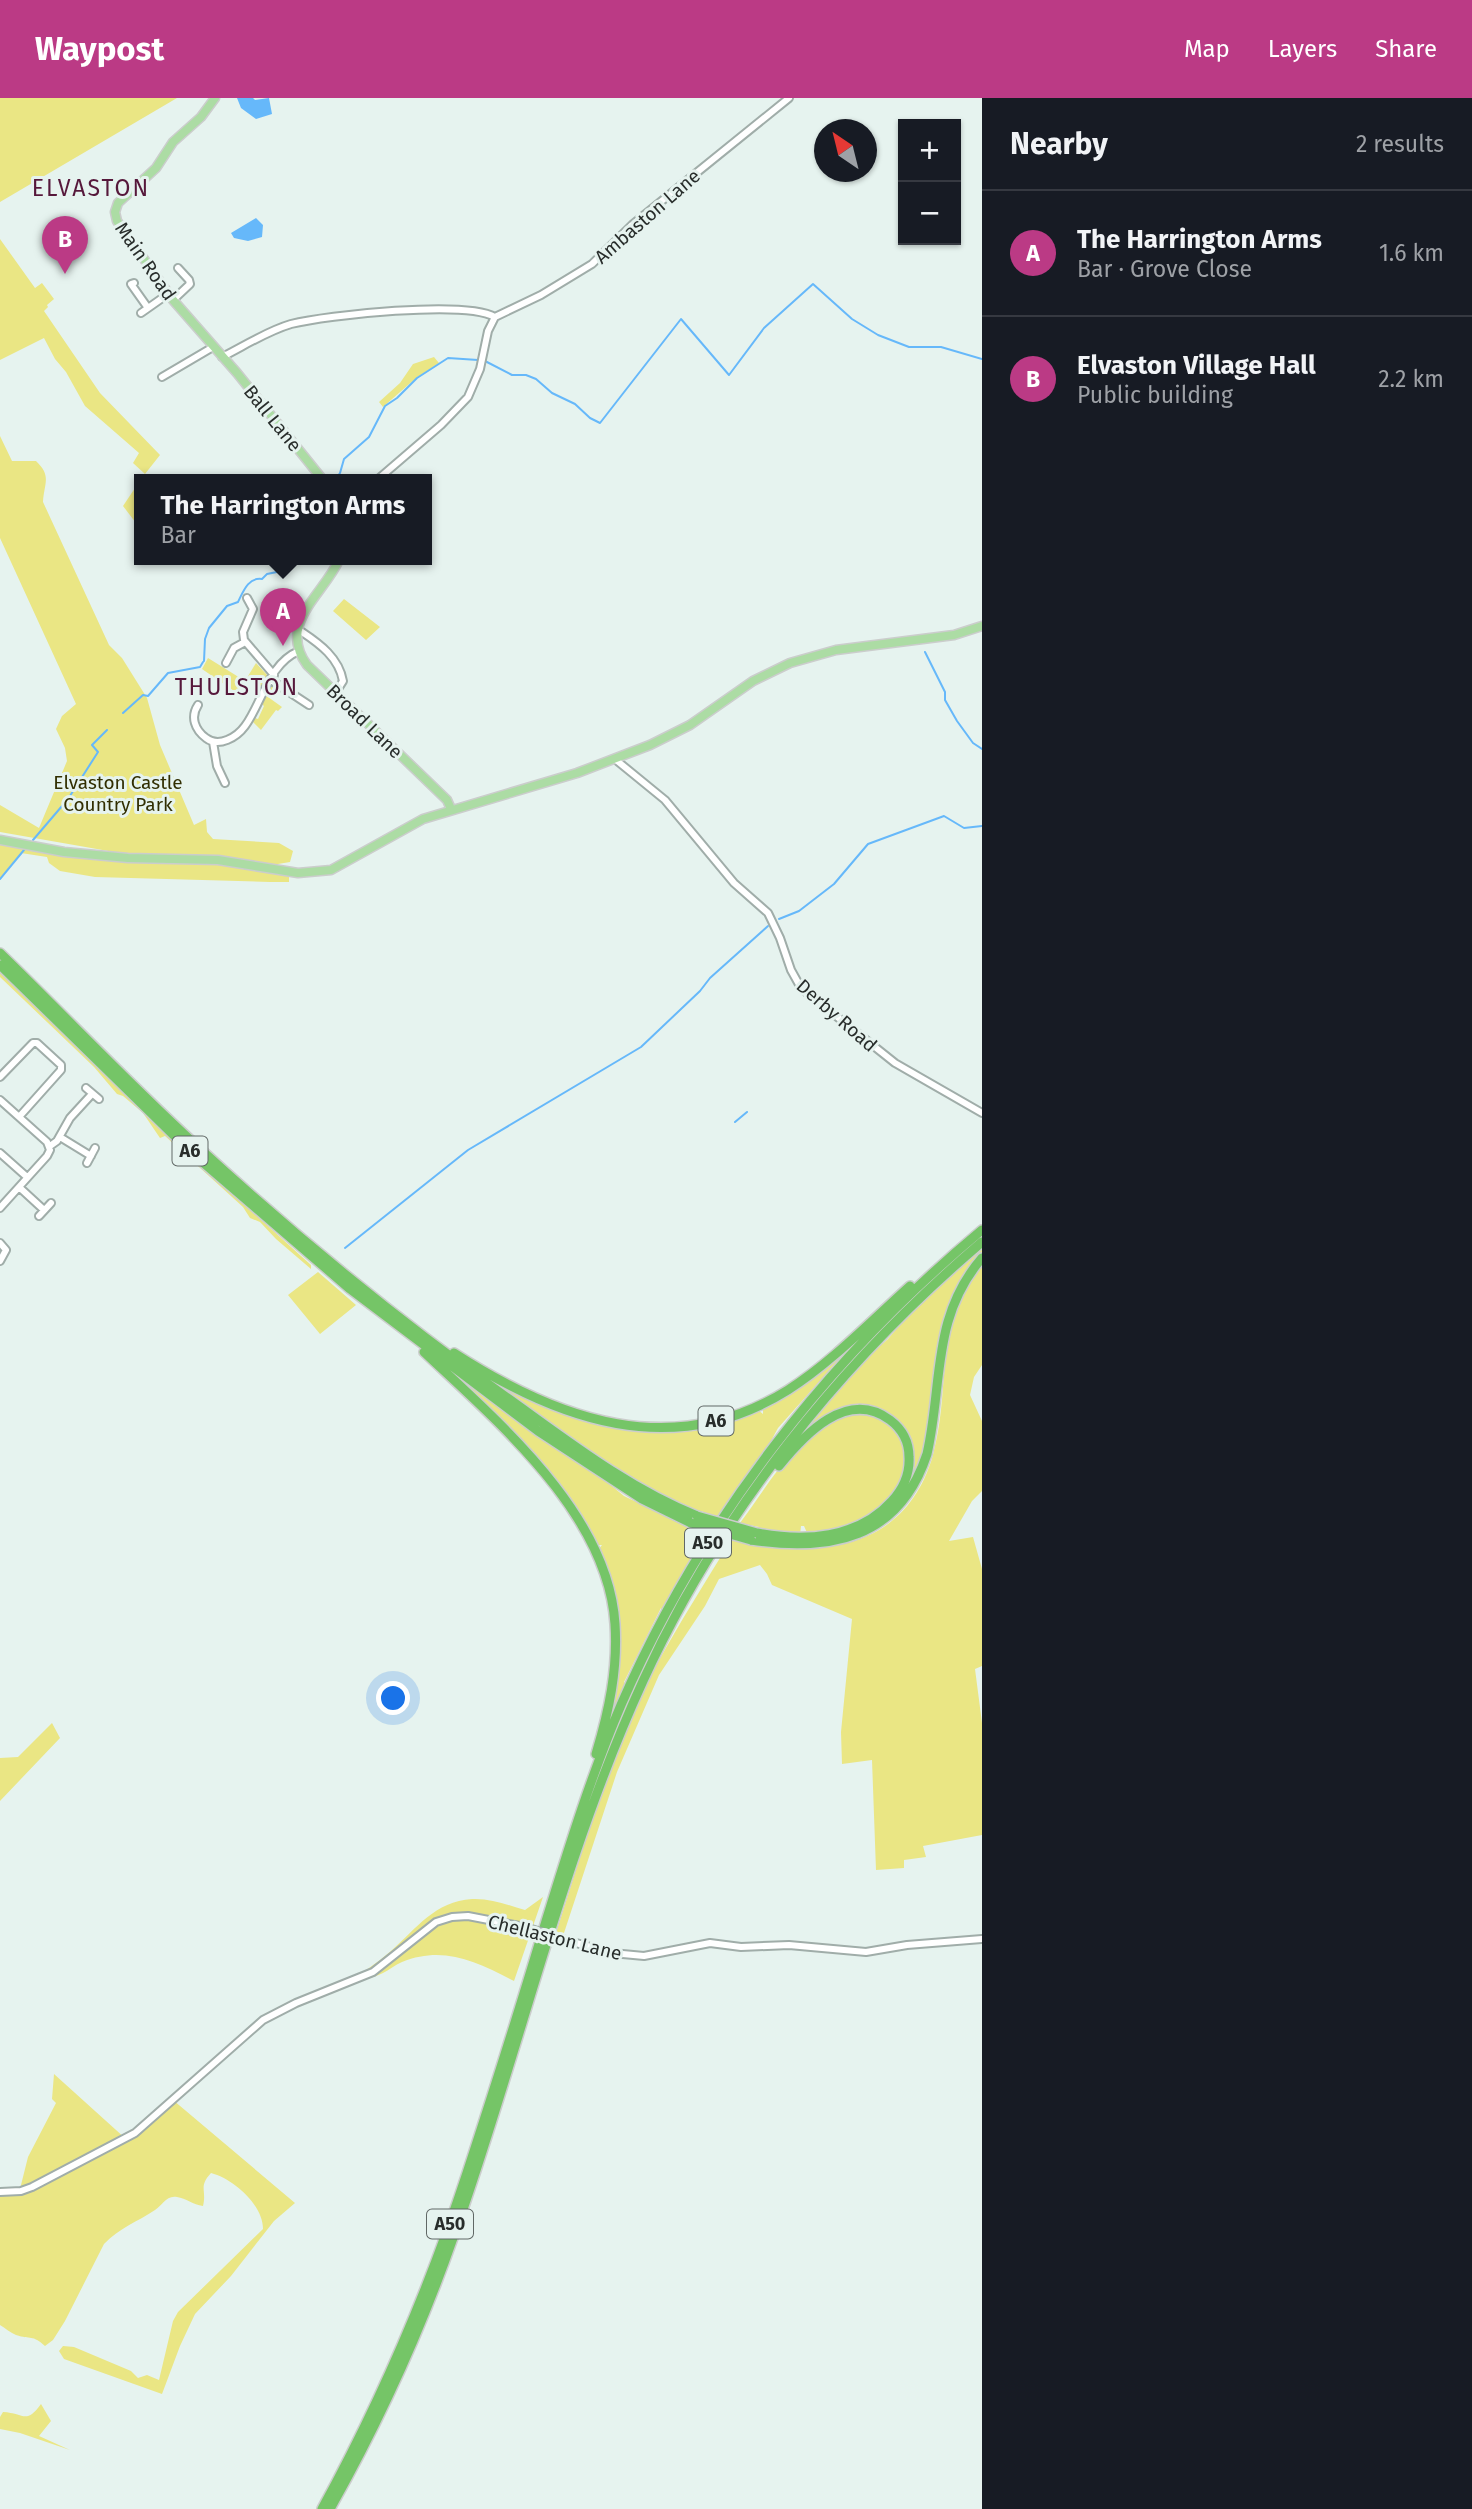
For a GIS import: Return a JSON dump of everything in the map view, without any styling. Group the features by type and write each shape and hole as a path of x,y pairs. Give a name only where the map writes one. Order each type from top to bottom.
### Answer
{"highway":[{"name":"A6","path":"0,953 207,1155 310,1244 409,1323 492,1377 537,1400 583,1417 647,1428 700,1424 751,1409 800,1382 982,1228"},
{"name":"A6","path":"0,965 191,1152 299,1247 393,1323 513,1413 601,1473 642,1499 694,1520 794,1545 842,1540 875,1525 905,1498 921,1471 927,1454 941,1347 949,1314 964,1282 982,1258"},
{"name":"A50","path":"322,2509 394,2364 439,2254 588,1787 620,1708 656,1633 702,1552 783,1434 854,1351 918,1286 982,1228"},
{"name":"A50","path":"330,2509 379,2417 438,2280 581,1840 612,1753 662,1642 733,1521 791,1440 852,1367 914,1303 982,1242"},
{"path":"393,1323 491,1415 527,1454 567,1504 596,1554 607,1581 613,1611 615,1661 608,1712 588,1787"},
{"path":"409,1323 473,1374 582,1451 694,1520"},
{"path":"733,1521 797,1444 813,1428 832,1416 846,1411 869,1410 888,1418 900,1430 909,1451 907,1475 894,1499 876,1515 851,1529 828,1535 754,1536"}],"main road":[{"name":"Main Road","path":"214,101 173,142 156,168 121,200 116,208 116,217 120,228 171,297 222,357"},
{"name":"Ball Lane","path":"222,357 318,474"},
{"path":"299,651 296,635 299,621 336,565"},
{"path":"0,840 64,852 128,858 218,860 298,873 316,873 338,867 407,827 447,810 537,786 616,760 680,731 753,681 790,663 836,650 954,635 982,625"},
{"name":"Broad Lane","path":"299,651 307,665 446,800 447,810"}],"street":[{"name":"Ambaston Lane","path":"495,317 541,295 593,264 632,225 789,98"},
{"path":"134,283 131,284 144,310 190,284 178,268"},
{"path":"222,357 282,327 319,319 433,309 480,311 495,317 488,331 480,369 468,397 441,425 384,474"},
{"path":"162,377 213,347"},
{"path":"247,598 253,609 243,632 245,642 272,678 309,705"},
{"path":"302,632 325,649 338,666 342,681 336,692"},
{"path":"226,663 234,648 245,642"},
{"path":"213,742 222,742 239,733 285,659 299,651"},
{"path":"198,705 191,711 198,729 213,742 217,766 225,783"},
{"name":"Derby Road","path":"616,760 665,800 734,883 768,913 801,988 895,1063 982,1114"},
{"path":"0,1077 33,1043 61,1065 61,1070 19,1117"},
{"path":"0,1208 47,1157 50,1146 60,1137 89,1091 99,1100"},
{"path":"0,1100 50,1146"},
{"path":"60,1137 89,1160 95,1148"},
{"path":"0,1153 27,1177"},
{"path":"19,1187 41,1213 51,1203"},
{"path":"0,1243 6,1250 0,1261"},
{"name":"Chellaston Lane","path":"0,2192 21,2191 32,2187 126,2139 152,2120 263,2020 296,2003 373,1972 436,1922 452,1917 468,1916 525,1927 605,1952 644,1956 710,1943 741,1947 779,1945 866,1952 907,1945 982,1939"}],"green space":[{"path":"0,98 177,98 0,202"},
{"path":"0,239 35,288 42,283 54,299 44,311 100,393 160,455 145,474 133,463 139,453 85,406 44,338 0,360"},
{"path":"434,357 439,363 416,378 383,407 379,402 400,383 413,364"},
{"name":"Elvaston Castle Country Park","path":"0,436 12,461 36,461 44,471 46,480 43,502 109,645 122,658 147,698 160,745 194,825 206,819 207,832 213,839 279,843 293,851 290,862 272,865 202,855 160,856 114,852 0,832 0,805 39,828 67,761 65,748 56,729 62,716 76,704 0,538"},
{"path":"134,490 134,520 123,506"},
{"path":"344,599 380,627 366,640 333,611"},
{"path":"208,658 245,681 256,663 268,676 262,687 249,681 240,695 202,669"},
{"path":"272,684 274,685 268,697 282,707 276,710 261,730 251,720 252,717 258,719 264,706 261,703"},
{"path":"0,844 226,865 289,876 289,882 95,877 60,871 49,863 47,857 21,853 0,878"},
{"path":"0,972 154,1123 311,1265 311,1269 260,1222 250,1218 243,1207 165,1136 160,1138 143,1113 117,1094 94,1067 0,977"},
{"path":"982,1248 982,1253 958,1286 944,1320 936,1357 924,1449 916,1473 904,1494 909,1480 903,1429 854,1407 794,1444 861,1363 888,1339 907,1316"},
{"path":"982,1266 982,1365 974,1377 970,1395 982,1421 982,1491 972,1501 949,1541 973,1537 982,1569 982,1666 975,1669 982,1723 982,1835 923,1846 926,1857 904,1860 904,1868 876,1870 872,1760 842,1764 841,1732 852,1619 772,1585 760,1565 719,1579 705,1606 659,1675 617,1772 563,1936 556,1933 600,1796 626,1729 657,1664 731,1540 794,1549 853,1541 879,1530 901,1512 920,1488 933,1455 939,1429 946,1359 956,1313 966,1290"},
{"path":"318,1272 356,1305 320,1334 288,1295"},
{"path":"858,1338 778,1428 719,1518 701,1511 699,1515 696,1514 610,1467 488,1378 554,1409 587,1420 619,1428 652,1431 686,1429 721,1423 758,1410 763,1414 763,1408 794,1390"},
{"path":"446,1369 624,1496 678,1522 708,1532 662,1610 661,1608 624,1682 626,1684 604,1738 619,1645 598,1550 602,1545 595,1545 576,1512"},
{"path":"859,1413 876,1417 890,1426 905,1450 903,1480 895,1494 883,1506 847,1526 808,1535 804,1526 801,1526 800,1535 759,1530 759,1527 740,1523 795,1449 838,1417"},
{"path":"52,1723 60,1738 0,1801 0,1758 18,1757"},
{"path":"543,1897 514,1981 473,1962 432,1955 417,1957 374,1977 347,1983 386,1955 427,1917 447,1905 479,1899 525,1910"},
{"path":"54,2074 126,2139 173,2100 295,2203 274,2221 231,2276 195,2314 162,2394 64,2359 59,2351 63,2346 74,2347 131,2371 138,2378 147,2375 159,2380 173,2321 178,2312 263,2229 262,2220 246,2194 229,2181 211,2173 204,2185 203,2206 180,2198 170,2198 104,2244 65,2321 53,2340 45,2346 34,2339 14,2334 0,2325 0,2194 26,2192 87,2158 20,2189 28,2157 56,2103 52,2099"},
{"path":"41,2404 51,2421 39,2436 70,2450 0,2429 3,2412 28,2416"}],"water":[{"path":"237,98 269,98 272,114 256,119 241,108"},
{"path":"256,218 263,225 262,237 248,241 234,238 231,233"}],"waterway":[{"path":"485,361 512,375 526,375 536,379 552,393 575,404 600,423 681,319 729,375 764,328 813,284 852,319 878,335 909,347 941,347 982,359"},
{"path":"339,474 344,459 369,437 385,406 417,378 448,358 478,360"},
{"path":"204,661 205,639 209,628 227,606 238,602 253,580 277,572 277,565"},
{"path":"925,652 957,721 973,743 982,749"},
{"path":"123,713 143,695 148,696 168,673 200,667 203,662"},
{"path":"33,840 68,799 98,752 92,745 107,730"},
{"path":"779,919 799,911 834,884 868,844 944,816 964,828 982,826"},
{"path":"0,879 24,850"},
{"path":"345,1248 468,1150 641,1047 700,991 710,978 768,926"},
{"path":"735,1122 747,1112"}],"place":[{"name":"Elvaston Village Hall","path":"65,274"},
{"name":"The Harrington Arms","path":"283,646"}],"district":[{"name":"ELVASTON","path":"91,188"},
{"name":"THULSTON","path":"237,687"}]}
